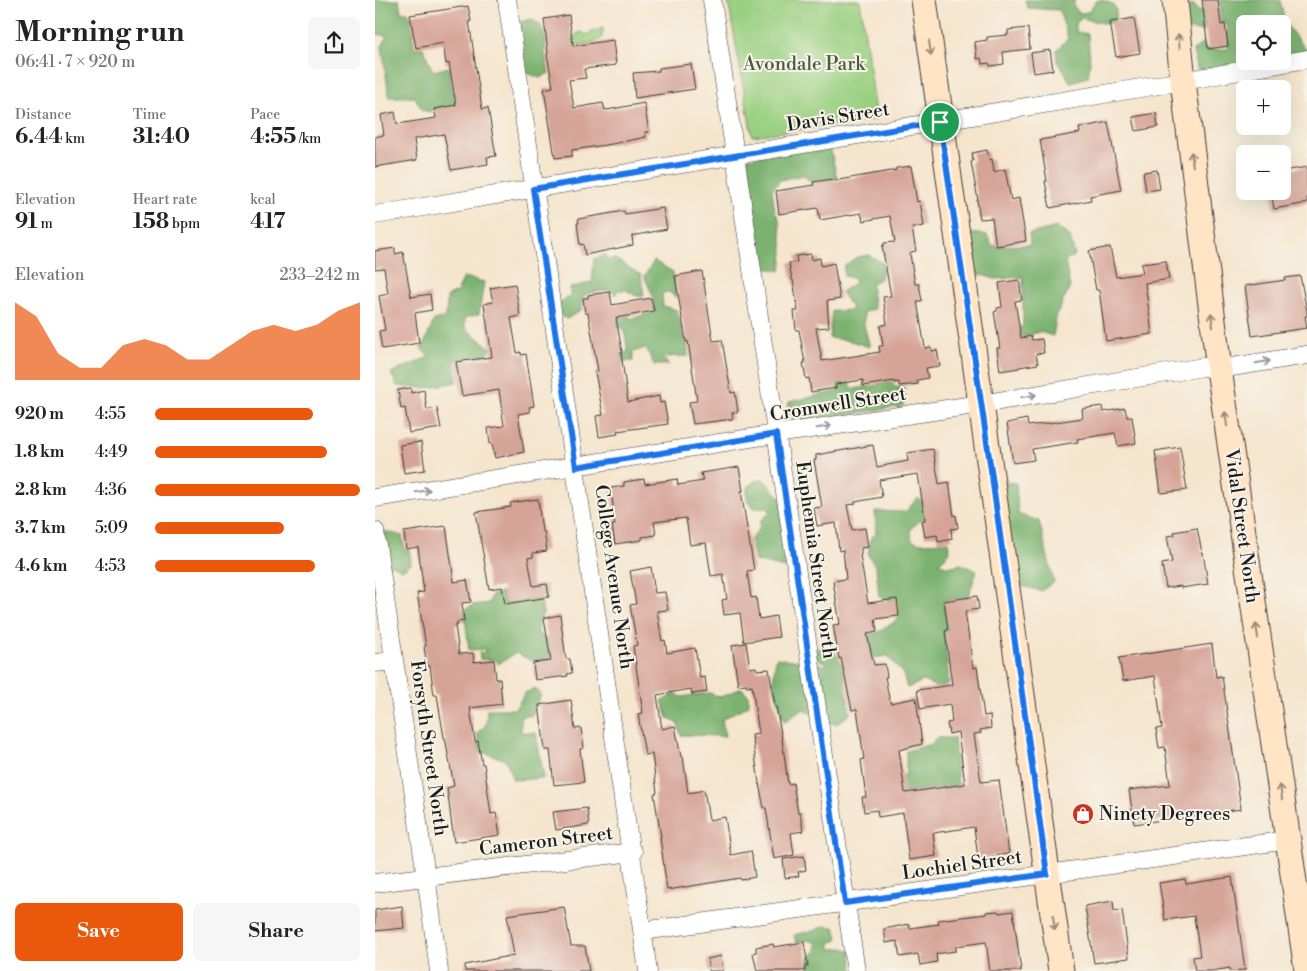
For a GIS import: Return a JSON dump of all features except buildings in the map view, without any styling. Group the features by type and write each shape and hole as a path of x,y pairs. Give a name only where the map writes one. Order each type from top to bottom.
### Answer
{"main road":[{"path":"923,0 1061,971"},
{"name":"Vidal Street North","path":"1175,0 1183,81 1219,368 1307,970"}],"street":[{"name":"College Avenue North","path":"507,0 533,189 633,852 648,971"},
{"name":"Euphemia Street North","path":"712,0 856,971"},
{"name":"Davis Street","path":"375,216 1307,59"},
{"name":"Cromwell Street","path":"375,498 776,434 981,404 1203,367 1219,368 1307,355"},
{"name":"Forsyth Street North","path":"375,531 439,971"},
{"path":"375,663 394,661"},
{"name":"Lochiel Street","path":"643,932 1288,840"},
{"name":"Cameron Street","path":"375,883 633,852"}],"green space":[{"path":"375,0 399,0 401,12 408,12 415,32 412,34 414,48 423,48 433,71 449,67 452,93 465,92 453,114 447,115 445,107 434,109 431,112 422,110 415,97 389,97 382,47 387,36 375,34"},
{"name":"Avondale Park","path":"728,0 860,0 877,119 752,136"},
{"path":"1025,0 1075,0 1073,5 1079,13 1088,12 1096,1 1101,0 1113,4 1116,10 1115,20 1106,24 1082,18 1076,23 1076,32 1088,34 1090,63 1088,77 1070,82 1057,62 1056,50 1068,38 1059,10 1027,8"},
{"path":"1220,0 1280,0 1283,15 1236,15 1236,69 1199,75 1193,51 1203,42 1206,50 1229,49 1227,23 1204,25 1204,31 1186,29 1182,9 1193,4 1200,11 1222,10"},
{"path":"532,19 540,25 546,40 545,54 549,73 540,78 525,72 521,50 525,49 526,46 520,45 518,22"},
{"path":"603,28 602,38 593,42 573,46 564,38 581,32 586,35"},
{"path":"1291,31 1307,51 1307,57 1291,60"},
{"path":"829,143 837,178 811,182 803,175 781,180 772,189 775,212 779,219 783,251 781,271 753,265 751,249 758,242 756,239 751,239 741,160"},
{"path":"1057,227 1070,237 1075,255 1065,262 1070,287 1057,314 1053,336 1040,332 1024,336 1010,343 1011,332 1023,326 1023,277 995,279 965,270 961,232 987,235 992,246 1030,245 1029,234"},
{"path":"606,254 606,260 615,259 641,275 644,296 636,296 626,290 618,290 615,295 610,290 588,293 582,298 582,309 567,319 556,313 560,303 570,297 570,288 592,282 594,259"},
{"path":"869,255 884,264 881,278 871,284 875,309 864,312 864,325 870,347 847,340 829,338 832,311 853,310 841,292 855,283 853,278 844,276 844,266 857,257"},
{"path":"654,261 673,272 676,298 669,292 662,293 663,306 677,310 684,342 687,343 688,356 662,357 669,365 654,365 646,348 633,352 633,361 614,363 620,355 628,352 624,329 614,326 613,323 620,318 623,309 626,310 630,319 655,312 652,294 644,276"},
{"path":"464,277 484,282 479,314 465,318 465,328 492,349 485,355 454,361 457,382 425,388 397,386 391,373 429,357 421,348 434,320 446,317 447,297 457,292"},
{"path":"881,364 895,387 906,388 903,406 797,423 786,418 789,402 838,391 837,375 842,372 853,389 879,385"},
{"path":"763,479 782,499 785,568 755,561 751,539 759,529 761,520 770,513 768,507 754,508 747,499 747,488 753,482"},
{"path":"996,482 1016,483 1018,514 1039,521 1054,582 1041,591 1011,583"},
{"path":"918,498 922,502 931,502 934,518 920,521 910,529 912,541 921,543 948,542 950,552 939,563 948,567 961,564 977,571 968,597 943,601 946,615 960,615 965,628 944,631 949,683 939,688 923,681 907,688 903,674 887,656 873,658 867,635 877,633 899,619 891,600 879,597 876,567 868,555 870,539 876,533 875,511 905,512"},
{"path":"377,529 402,536 405,551 410,551 411,564 402,570 392,565 386,567 380,592 375,593 375,562"},
{"path":"502,592 505,604 541,599 543,614 538,622 538,633 549,642 550,660 533,661 516,653 498,664 497,660 480,659 479,653 486,652 485,649 469,650 464,610 473,605 489,603 492,595"},
{"path":"818,648 834,651 842,664 850,714 837,724 824,722 804,709 784,722 773,682 776,658 800,661 802,666 816,663 826,666 826,662 821,661 814,655"},
{"path":"535,688 541,695 532,715 521,717 521,732 536,733 544,778 513,780 506,760 480,751 477,733 486,725 487,709 515,709 525,693"},
{"path":"742,688 748,695 749,705 722,719 725,736 681,735 677,722 668,718 662,701 676,693 681,697 710,693 721,697"},
{"path":"936,738 954,738 958,785 892,795 892,785 906,774 906,751 932,744"},
{"path":"824,926 835,927 838,937 830,943 831,949 843,948 851,951 853,971 809,971 809,957 816,950 817,943 808,940 796,942 794,935 816,930"}],"place":[{"name":"Ninety Degrees","path":"1083,814"}],"route":[{"path":"940,122 1047,874 845,903 776,434 576,467 533,189 940,122"}]}
